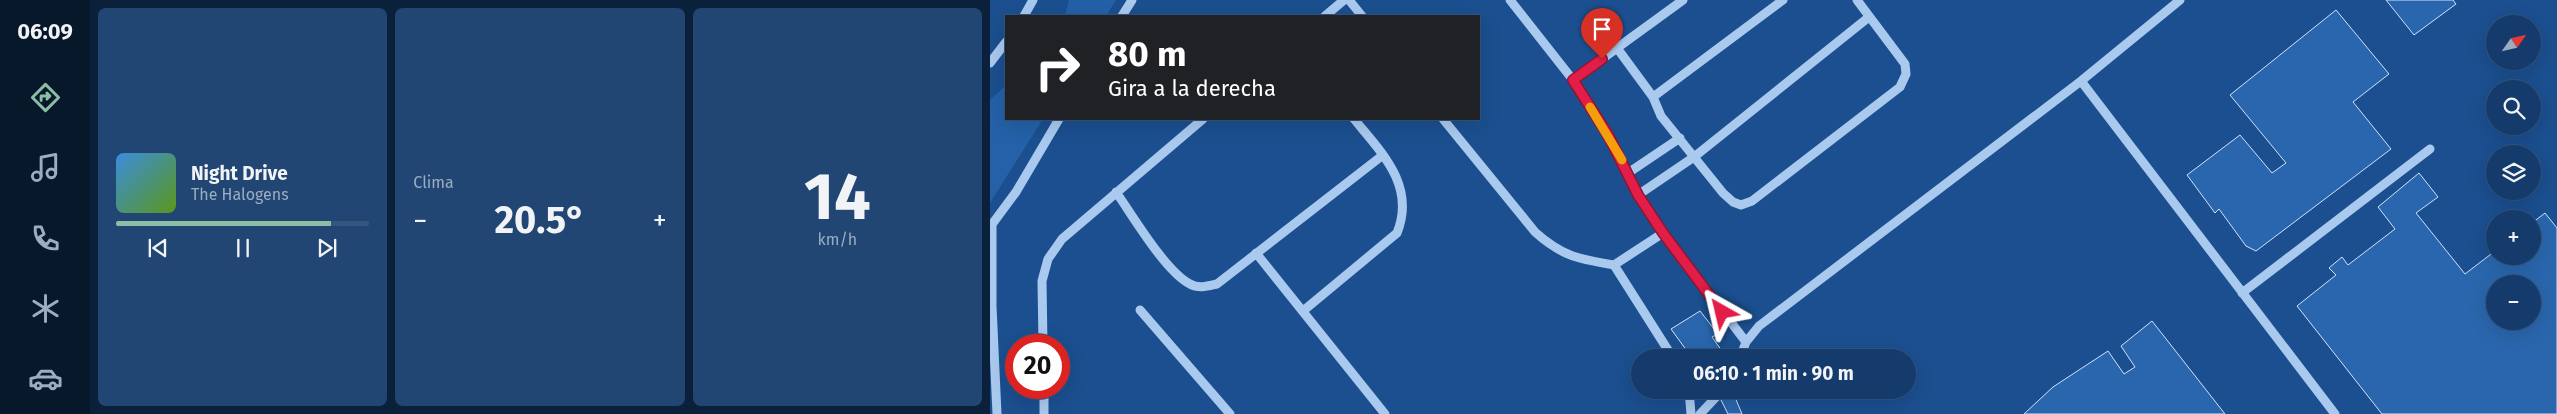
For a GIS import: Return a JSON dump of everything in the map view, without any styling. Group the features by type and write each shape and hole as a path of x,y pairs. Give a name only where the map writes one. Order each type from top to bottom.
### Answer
{"street":[{"path":"1025,15 1033,0"},
{"path":"1123,15 1132,0"},
{"path":"1326,15 1344,0"},
{"path":"1349,0 1361,15"},
{"path":"1510,0 1573,80 1608,135 1638,195 1663,233 1746,342"},
{"path":"1573,80 1683,0"},
{"path":"1653,97 1783,0"},
{"path":"1616,48 1653,97 1662,116 1694,157 1723,193 1733,202 1741,205 1752,201 1900,87 1906,74 1905,64 1857,0"},
{"path":"1743,349 1746,342 1759,326 2081,81 2180,0"},
{"path":"1638,195 1694,157 1869,17"},
{"path":"990,63 1005,43"},
{"path":"2081,81 2335,414"},
{"path":"997,414 991,307 991,226 1016,192 1058,120"},
{"path":"1043,334 1042,281 1048,259 1062,239 1202,120"},
{"path":"1302,311 1397,233 1404,217 1402,194 1396,176 1383,155 1355,120"},
{"path":"1444,120 1535,232 1549,245 1574,259 1614,265 1663,233"},
{"path":"1628,173 1680,138"},
{"path":"2242,293 2430,149"},
{"path":"1116,192 1173,271 1191,284 1203,287 1217,284 1383,155"},
{"path":"1256,253 1385,414"},
{"path":"1614,265 1667,349"},
{"path":"1140,310 1230,414"},
{"path":"1044,399 1044,414"},
{"path":"1690,399 1691,414"},
{"path":"1700,414 1714,399"}],"shaded area":[{"path":"1069,0 1116,0 1107,15 1065,15"},
{"path":"1005,86 1005,120 1042,120 990,203 990,100"}],"building":[{"path":"2386,0 2453,0 2456,4 2414,35"},
{"path":"2336,10 2389,74 2353,102 2391,149 2256,251 2246,246 2219,209 2215,213 2187,175 2240,135 2272,173 2286,163 2230,95"},
{"path":"2419,173 2438,197 2416,213 2465,274 2486,258 2486,265 2541,265 2541,216 2545,213 2557,228 2557,414 2382,414 2297,306 2336,275 2329,268 2342,257 2348,265 2395,229 2378,207"},
{"path":"1700,311 1718,334 1712,337 1721,349 1685,349 1671,329"},
{"path":"2152,321 2225,414 2024,414 2053,387 2108,351 2124,374 2135,367 2121,346"},
{"path":"1720,399 1736,399 1742,414 1728,414"}],"slow traffic":[{"path":"1590,107 1622,160"}],"route":[{"path":"1602,59 1573,80 1608,135 1638,195 1663,233 1722,312"}]}
